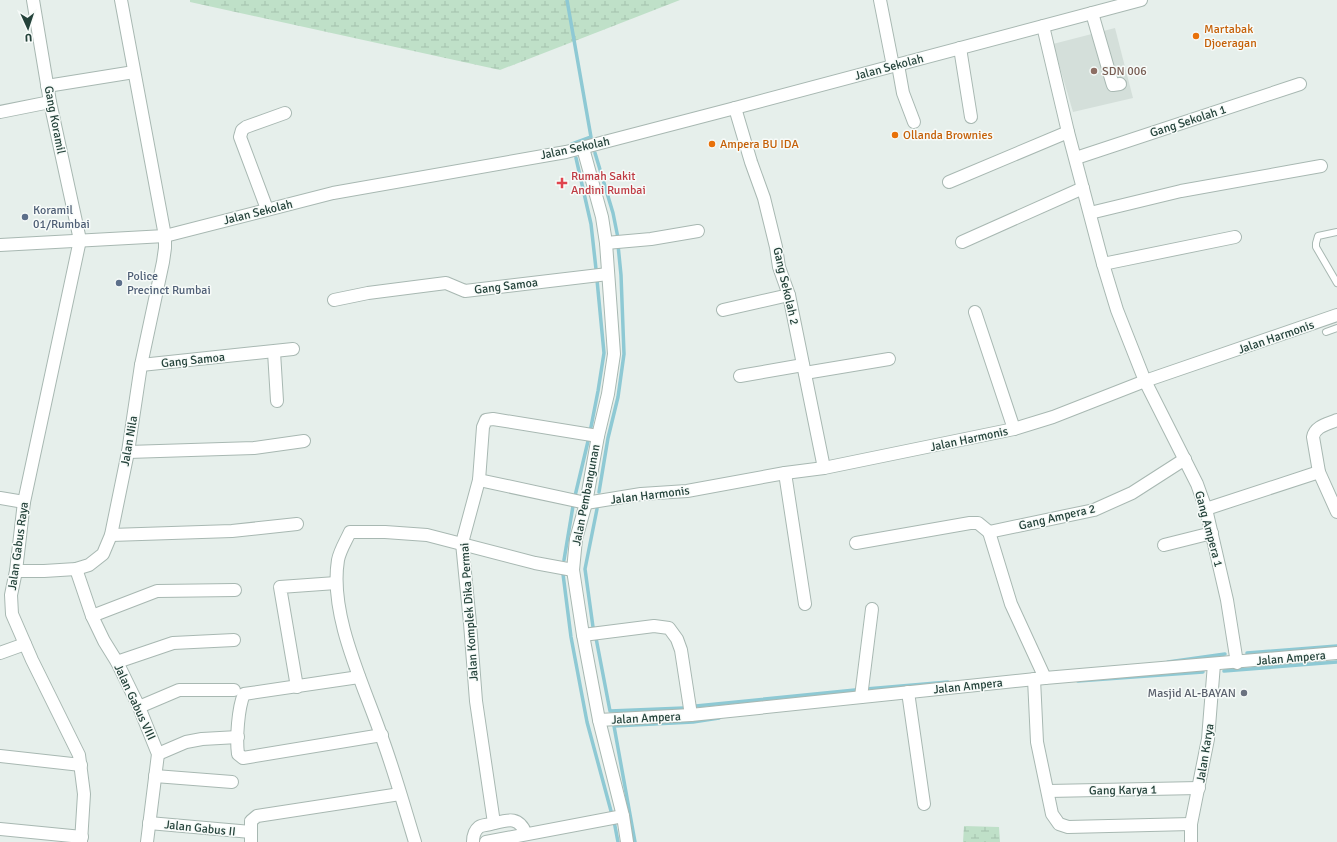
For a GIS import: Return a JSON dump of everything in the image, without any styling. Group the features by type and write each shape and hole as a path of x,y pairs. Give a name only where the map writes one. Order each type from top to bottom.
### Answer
{"street":[{"name":"Gang Koramil","path":"33,0 50,102 80,240"},
{"name":"Jalan Nila","path":"16,571 76,569 88,565 103,554 111,535 128,452 141,365 165,253 165,236 121,0"},
{"path":"880,0 895,65 903,93 914,122"},
{"name":"Jalan Sekolah","path":"0,245 165,236 333,192 583,148 1141,0"},
{"path":"1092,13 1113,85 1120,84"},
{"path":"1043,26 1068,132 1103,264 1117,310 1145,382"},
{"path":"960,48 971,117"},
{"path":"48,86 134,72"},
{"name":"Gang Sekolah 1","path":"1076,158 1300,84"},
{"path":"0,112 50,102"},
{"name":"Gang Sekolah 2","path":"735,108 751,162 764,198 776,247 779,267 788,295 824,468"},
{"path":"267,209 240,137 246,127 285,113"},
{"path":"950,182 1068,132"},
{"name":"Jalan Pembangunan","path":"583,148 602,217 606,243 614,354 608,394 598,436 586,503 576,539 573,570 583,635 599,720 623,816 627,842"},
{"path":"1090,213 1181,191 1321,166"},
{"path":"962,242 1084,188"},
{"path":"606,243 651,239 698,231"},
{"path":"1103,264 1235,237"},
{"name":"Jalan Gabus Raya","path":"80,240 24,502 16,571 5,594 25,644 79,755 84,794 81,839"},
{"name":"Gang Samoa","path":"334,300 368,293 446,284 465,291 608,274"},
{"path":"723,310 788,295"},
{"path":"975,312 1014,429"},
{"name":"Jalan Harmonis","path":"586,503 641,494 687,491 785,473 824,468 1014,429 1053,417 1145,382 1337,315"},
{"name":"Gang Samoa","path":"141,365 293,349"},
{"path":"274,352 277,400"},
{"path":"740,376 889,359"},
{"name":"Gang Ampera 1","path":"1145,382 1185,459 1197,484 1206,509 1226,600 1237,663"},
{"name":"Jalan Komplek Dika Permai","path":"494,823 476,701 462,543 479,480 483,427 486,420 493,419 598,436"},
{"path":"1337,420 1321,427 1313,433 1312,437 1319,472 1337,512"},
{"path":"128,452 254,448 304,441"},
{"name":"Gang Ampera 2","path":"989,532 1094,510 1132,493 1185,459"},
{"path":"1206,509 1319,472"},
{"path":"785,473 805,604"},
{"path":"479,480 586,503"},
{"path":"0,498 24,502"},
{"path":"856,543 970,523 978,523 989,532 1011,604 1039,679 1037,742 1052,814 1055,819 1059,824 1068,827 1191,824"},
{"path":"111,535 232,531 297,524"},
{"path":"415,842 382,736 359,677 339,614 336,582 338,559 350,532 385,532 427,535 535,563 573,570"},
{"path":"1164,545 1212,533"},
{"name":"Jalan Gabus VIII","path":"76,569 92,616 139,707 158,754 148,823 147,842"},
{"path":"297,687 280,587 336,582"},
{"path":"92,616 157,591 235,590"},
{"path":"861,697 872,609"},
{"path":"583,635 654,626 669,628 677,639 681,650 692,715"},
{"path":"117,662 173,643 234,640"},
{"path":"0,653 25,644"},
{"name":"Jalan Ampera","path":"599,720 692,715 1039,679 1237,663 1337,653"},
{"name":"Jalan Karya","path":"1191,842 1191,824 1208,739 1214,664"},
{"path":"359,677 244,694 240,702 238,754 243,758 382,736"},
{"path":"139,707 179,690 234,690"},
{"path":"908,692 924,804"},
{"path":"158,754 186,742 202,739 238,737"},
{"path":"0,756 81,765"},
{"path":"154,776 232,782"},
{"name":"Gang Karya 1","path":"1048,791 1199,788"},
{"path":"251,837 251,821 257,816 400,794"},
{"path":"486,842 623,816"},
{"path":"472,842 475,831 480,826 509,820 519,822 526,834"},
{"name":"Jalan Gabus II","path":"148,823 251,837"},
{"path":"7,834 81,839"}],"lane":[{"path":"1337,232 1318,236 1316,247 1337,283"},
{"path":"1326,332 1337,328"}],"shaded area":[{"name":"SDN 006","path":"1115,28 1133,98 1073,112 1053,44"}],"green space":[{"path":"190,0 680,0 500,70 190,2"},
{"path":"964,826 999,827 1000,842 963,842"}],"waterway":[{"path":"567,0 591,137 572,144"},
{"path":"595,153 613,213 618,238"},
{"path":"576,158 591,224 596,269"},
{"path":"599,492 608,438 618,397 624,354 621,275 618,245"},
{"path":"590,432 604,353 597,280"},
{"path":"575,496 589,437"},
{"path":"564,560 573,506"},
{"path":"593,627 585,569 597,509"},
{"path":"563,574 571,637 587,722 611,811"},
{"path":"596,638 610,711 684,708"},
{"path":"1247,653 1337,646"},
{"path":"1168,662 1225,654"},
{"path":"1224,671 1337,662"},
{"path":"1078,681 1203,672"},
{"path":"866,689 948,682"},
{"path":"696,706 855,690"},
{"path":"635,842 614,726 693,722 719,718"},
{"path":"614,821 618,842"}],"place":[{"name":"Martabak Djoeragan","path":"1196,36"},
{"name":"SDN 006","path":"1094,71"},
{"name":"Ollanda Brownies","path":"895,135"},
{"name":"Ampera BU IDA","path":"712,144"},
{"name":"Rumah Sakit Andini Rumbai","path":"562,183"},
{"name":"Koramil 01/Rumbai","path":"25,217"},
{"name":"Police Precinct Rumbai","path":"119,283"},
{"name":"Masjid AL-BAYAN","path":"1244,693"}]}
